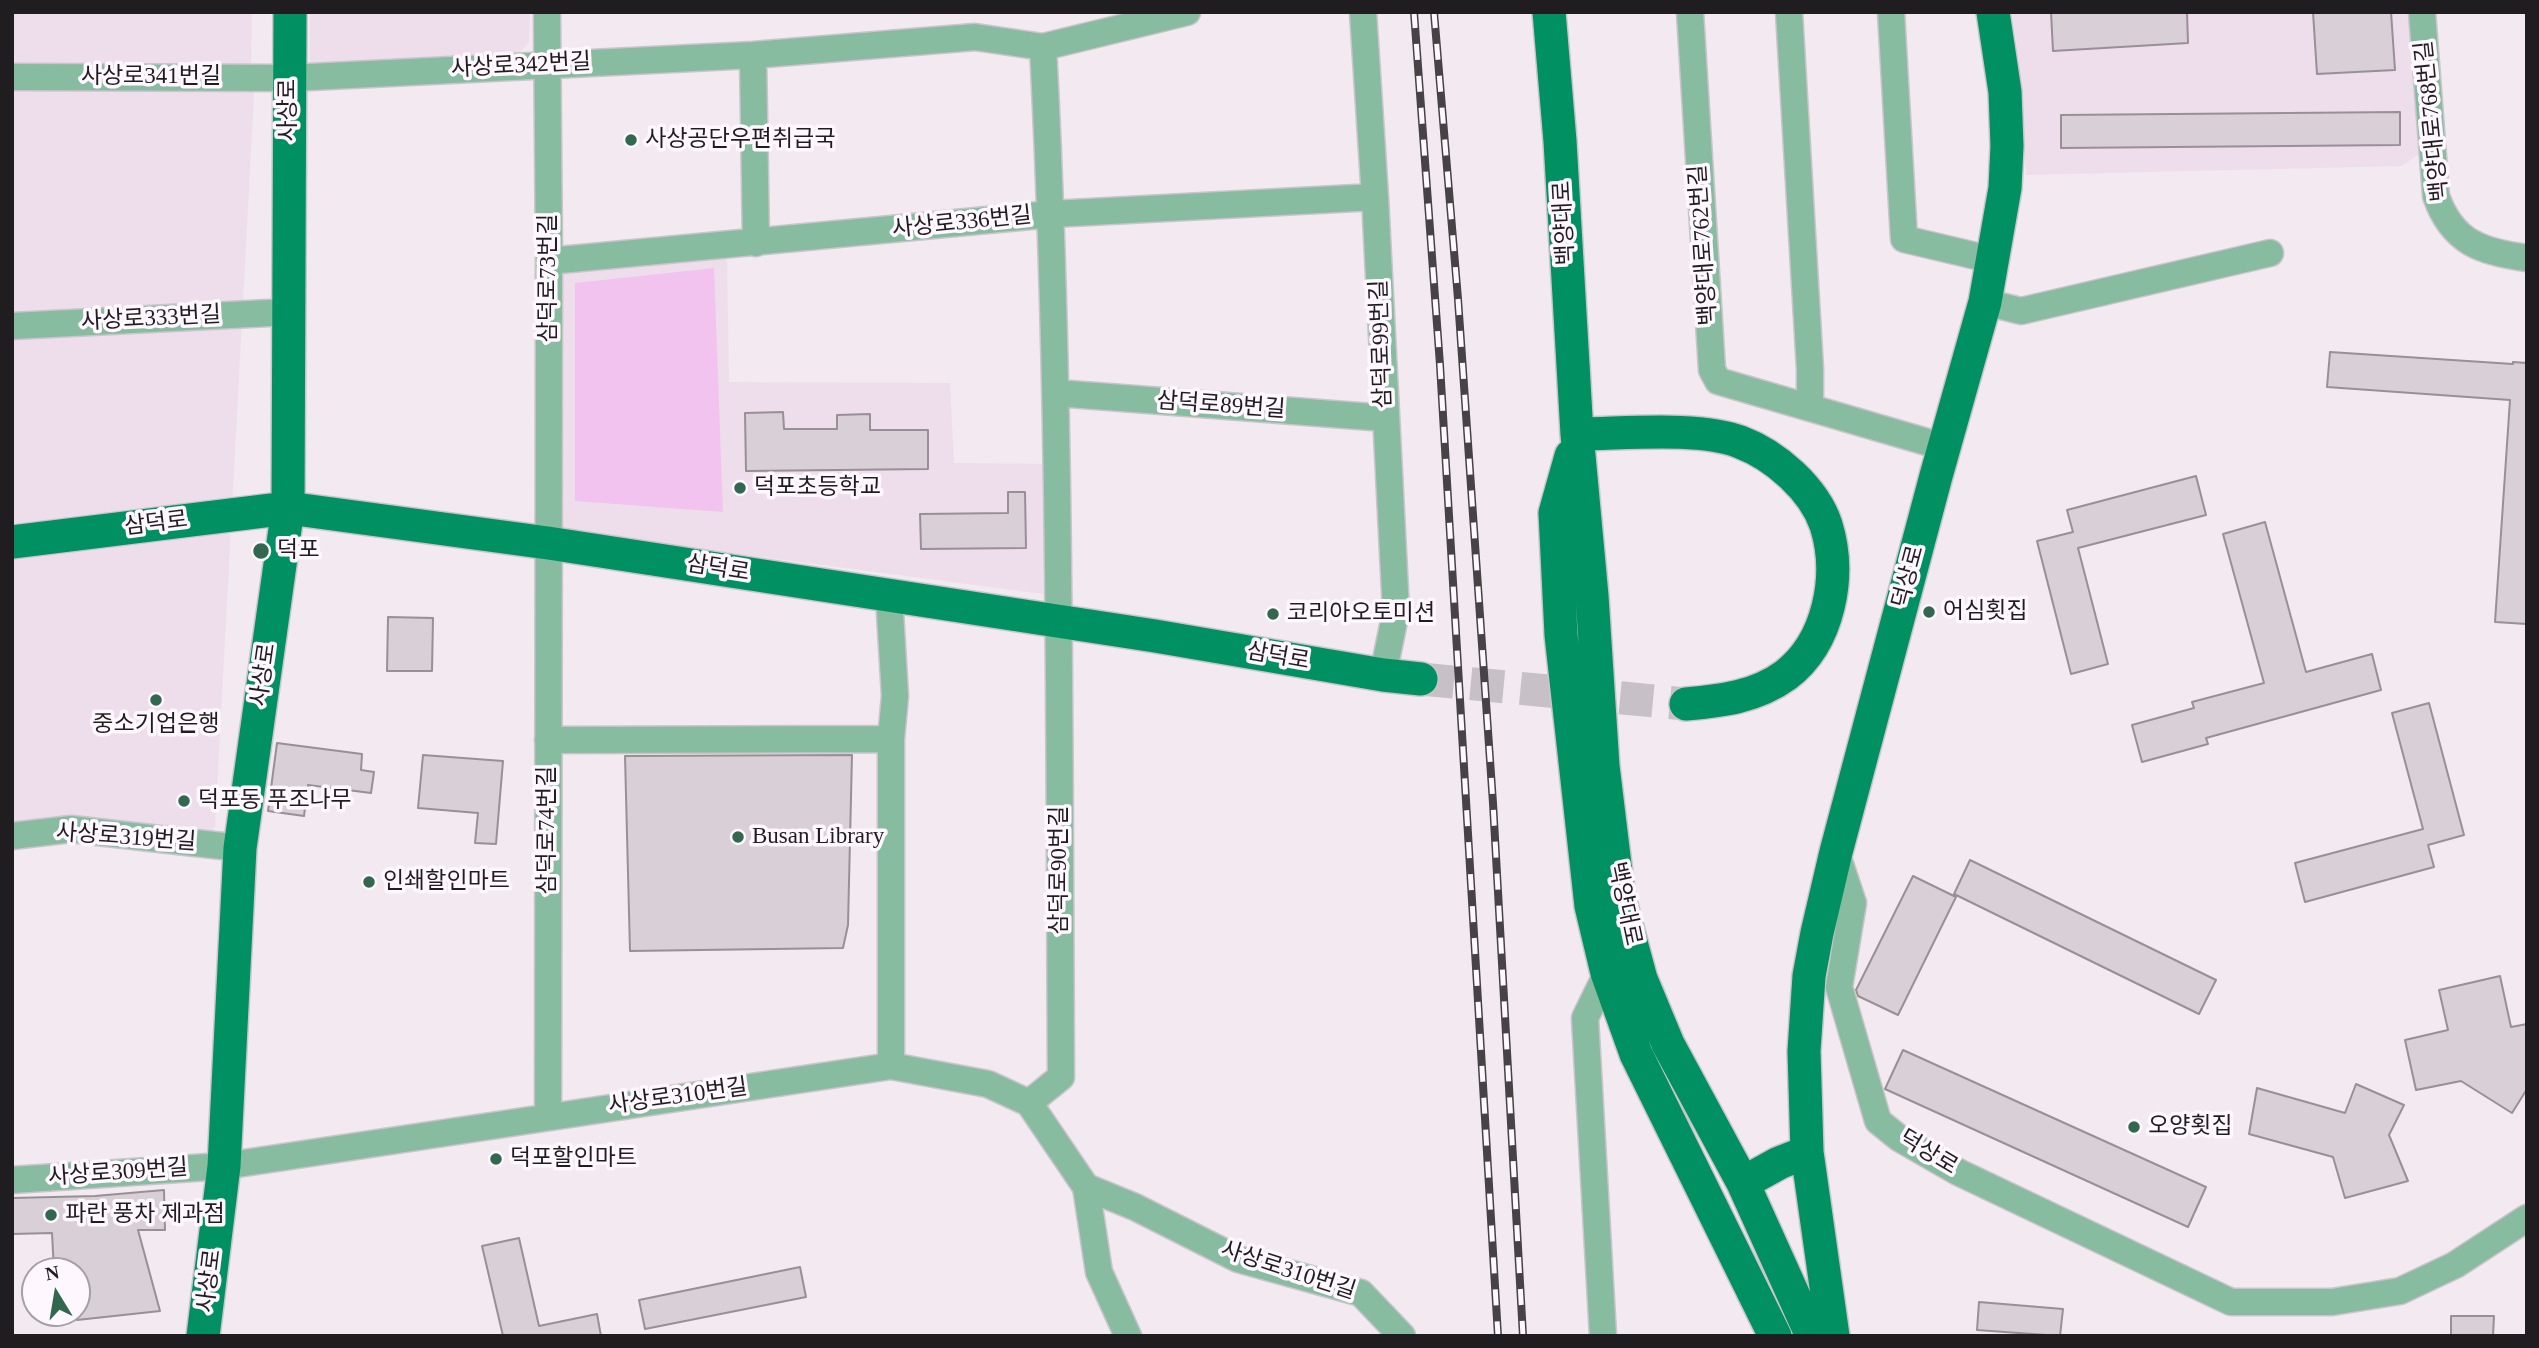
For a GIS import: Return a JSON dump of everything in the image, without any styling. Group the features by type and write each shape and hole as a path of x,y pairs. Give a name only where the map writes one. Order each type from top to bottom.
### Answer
{"main road":[{"name":"사상로","path":"203,1336 224,1166 240,848 288,508 290,12"},
{"name":"백양대로","path":"1549,12 1560,141 1577,433 1592,596 1603,766 1619,898 1641,979 1668,1044 1743,1183 1812,1336"},
{"name":"덕상로","path":"1833,1336 1807,1152 1804,1051 1809,976 1836,852 1944,446 1986,302 2005,188 2007,146 2005,92 1993,12"},
{"name":"백양대로","path":"1577,433 1555,513 1560,635 1591,906 1607,973 1636,1054 1774,1336"},
{"path":"1577,433 1705,434 1740,442 1764,454 1786,471 1809,494 1826,524 1831,553 1832,585 1825,619 1811,648 1787,674 1765,688 1731,700 1686,704"},
{"name":"삼덕로","path":"12,542 288,508 548,543 1421,680"},
{"path":"1743,1183 1779,1163 1807,1152"}],"street":[{"name":"삼덕로73번길","path":"547,12 548,543"},
{"name":"사상로342번길","path":"290,78 753,55 975,37 1043,47 1187,12"},
{"name":"삼덕로99번길","path":"1363,12 1376,197 1396,611 1383,675"},
{"name":"백양대로762번길","path":"1690,12 1712,370 1718,381 1944,446"},
{"path":"1789,12 1810,408"},
{"path":"1891,12 1904,239 1993,260"},
{"name":"백양대로768번길","path":"2422,12 2435,196 2443,216 2451,228 2475,244 2498,254 2527,258"},
{"path":"1043,47 1052,215 1058,621"},
{"path":"753,55 756,243"},
{"name":"사상로341번길","path":"12,77 290,78"},
{"name":"사상로336번길","path":"549,261 1052,215 1376,197"},
{"path":"1986,302 2021,311 2270,253"},
{"name":"사상로333번길","path":"12,326 289,312"},
{"name":"삼덕로89번길","path":"1056,393 1385,418"},
{"name":"삼덕로74번길","path":"548,543 548,1116"},
{"path":"889,596 895,696 891,739 891,1066"},
{"name":"삼덕로90번길","path":"1029,1103 1061,1077 1058,621"},
{"path":"548,740 891,739"},
{"name":"사상로319번길","path":"12,836 71,830 240,848"},
{"name":"덕상로","path":"1836,852 1853,902 1839,987 1878,1121 1899,1138 1958,1172 2231,1303 2332,1302 2400,1291 2455,1265 2527,1218"},
{"name":"백양대로","path":"1603,1336 1585,1018 1607,973"},
{"name":"사상로310번길","path":"224,1166 891,1066 988,1084 1029,1103"},
{"path":"1029,1103 1086,1187 1099,1272 1128,1336"},
{"name":"사상로309번길","path":"12,1180 224,1166"},
{"name":"사상로310번길","path":"1086,1187 1238,1259 1361,1293 1402,1336"}],"shaded area":[{"path":"12,12 252,12 251,71 254,95 215,827 210,833 97,818 12,825"},
{"path":"310,12 530,12 529,42 516,57 310,67"},
{"path":"2012,12 2413,12 2426,149 2402,166 2026,175 2019,63"},
{"path":"727,253 729,382 950,383 954,463 1045,464 1043,594 563,531 559,271"},
{"path":"714,268 723,512 575,501 575,283"}],"building":[{"path":"2051,12 2187,12 2188,43 2053,51"},
{"path":"2313,12 2391,12 2395,70 2317,74"},
{"path":"2400,112 2400,145 2061,148 2061,115"},
{"path":"2330,352 2527,363 2527,624 2495,622 2510,400 2327,387"},
{"path":"783,412 784,429 837,429 837,415 870,414 870,430 928,430 928,469 746,471 745,413"},
{"path":"2196,476 2206,515 2078,548 2108,664 2071,674 2037,541 2073,532 2067,510"},
{"path":"1008,492 1025,492 1026,548 921,549 920,514 1008,513"},
{"path":"2265,522 2306,672 2372,654 2381,690 2206,738 2208,744 2142,762 2132,725 2194,708 2192,702 2264,683 2223,534"},
{"path":"388,617 433,618 432,671 387,671"},
{"path":"2429,703 2464,835 2428,845 2434,867 2305,902 2295,863 2423,829 2392,713"},
{"path":"277,743 362,754 361,770 374,772 371,793 308,785 304,816 268,811"},
{"path":"423,755 503,761 496,844 475,843 478,813 418,808"},
{"name":"Busan Library","path":"852,755 848,925 843,948 630,951 625,756"},
{"path":"1970,860 2216,980 2199,1014 1954,894"},
{"path":"1913,876 1956,897 1898,1015 1858,996 1856,990"},
{"path":"2500,976 2511,1027 2527,1024 2527,1089 2512,1113 2461,1081 2416,1090 2405,1040 2448,1030 2439,990"},
{"path":"1903,1050 2206,1187 2188,1227 1885,1089"},
{"path":"2356,1084 2404,1105 2389,1135 2408,1181 2345,1198 2333,1157 2249,1134 2257,1088 2345,1113"},
{"path":"164,1190 165,1230 138,1230 160,1311 91,1318 91,1257 53,1257 52,1233 12,1234 12,1198 95,1196"},
{"path":"519,1238 539,1326 597,1314 601,1336 503,1336 482,1246"},
{"path":"800,1267 806,1297 645,1329 639,1300"},
{"path":"1979,1302 2063,1309 2060,1336 1977,1330"},
{"path":"2451,1316 2494,1316 2493,1336 2451,1336"}],"tunnel":[{"path":"1421,679 1686,704"}],"railway":[{"path":"1414,12 1440,365 1498,1336"},
{"path":"1434,12 1458,299 1493,803 1523,1336"}],"place":[{"name":"사상공단우편취급국","path":"631,140"},
{"name":"덕포초등학교","path":"740,488"},
{"name":"덕포","path":"261,551"},
{"name":"어심횟집","path":"1929,612"},
{"name":"코리아오토미션","path":"1273,614"},
{"name":"중소기업은행","path":"156,700"},
{"name":"덕포동 푸조나무","path":"184,801"},
{"name":"Busan Library","path":"738,837"},
{"name":"인쇄할인마트","path":"369,882"},
{"name":"오양횟집","path":"2134,1127"},
{"name":"덕포할인마트","path":"496,1159"},
{"name":"파란 풍차 제과점","path":"51,1215"}]}
